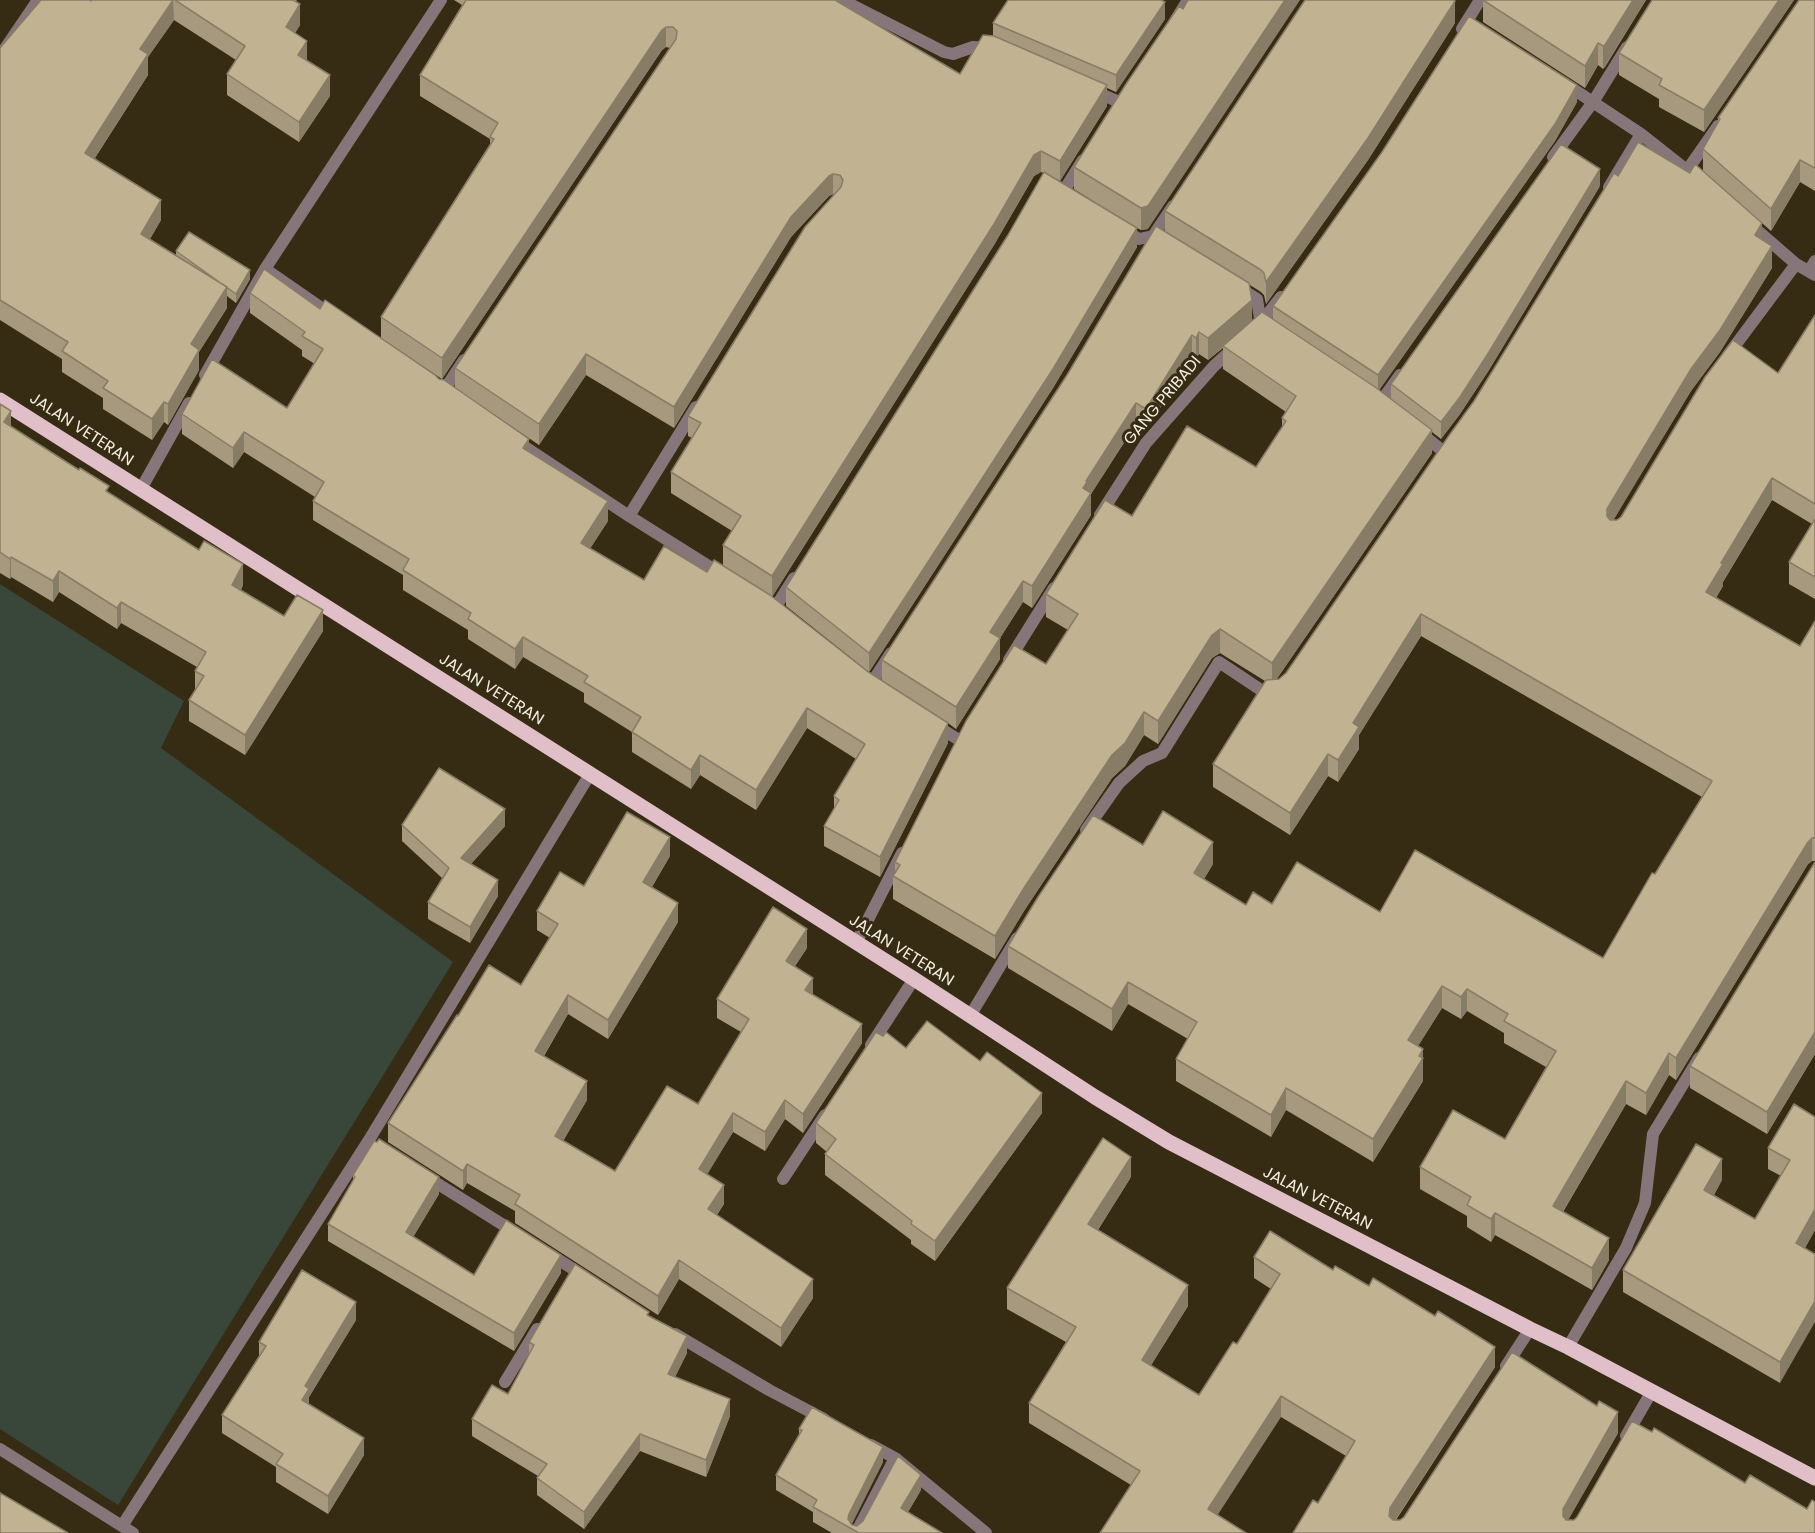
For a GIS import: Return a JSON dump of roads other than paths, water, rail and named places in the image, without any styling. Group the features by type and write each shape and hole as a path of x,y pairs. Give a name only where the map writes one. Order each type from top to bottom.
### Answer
{"main road":[{"name":"JALAN VETERAN","path":"0,400 1169,1142 1568,1347 1815,1478"}],"street":[{"path":"0,56 38,0"},
{"path":"141,489 265,269 441,0"},
{"path":"842,0 944,52 953,54 973,47 982,47 1006,53"},
{"path":"1170,28 1188,0"},
{"path":"1454,40 1471,24 1480,0"},
{"path":"1545,168 1593,102 1630,41"},
{"path":"1554,77 1641,134 1713,191"},
{"path":"1078,84 1119,102"},
{"path":"1688,169 1727,113"},
{"path":"1605,194 1641,134"},
{"path":"1048,184 1068,195 1088,152"},
{"path":"1150,241 1179,197"},
{"path":"1738,213 1796,264 1813,269"},
{"path":"1111,221 1139,239 1172,248"},
{"path":"1719,367 1796,264"},
{"path":"265,269 340,321"},
{"path":"1229,282 1257,299 1266,328"},
{"name":"GANG PRIBADI","path":"1096,522 1146,442 1214,366 1266,328 1288,287"},
{"path":"443,392 470,352"},
{"path":"1380,403 1404,369"},
{"path":"629,516 702,397"},
{"path":"1407,423 1443,451"},
{"path":"502,431 736,584"},
{"path":"775,608 801,568"},
{"path":"1002,671 1059,581"},
{"path":"871,684 896,645"},
{"path":"1077,844 1119,783 1143,761 1162,753 1219,662 1267,694 1276,694 1285,681"},
{"path":"920,716 959,740"},
{"path":"122,1526 374,1143 590,774"},
{"path":"856,943 905,847"},
{"path":"970,1016 1024,926"},
{"path":"861,1059 914,979"},
{"path":"1568,1347 1626,1248 1646,1203 1653,1134 1705,1048"},
{"path":"783,1179 829,1109"},
{"path":"417,1171 529,1241 570,1274 592,1281"},
{"path":"505,1382 545,1316"},
{"path":"1498,1377 1530,1329"},
{"path":"668,1330 769,1390 832,1424"},
{"path":"1623,1442 1652,1391"},
{"path":"864,1441 895,1458 986,1533"},
{"path":"0,1449 133,1533"},
{"path":"856,1533 895,1458"}]}
